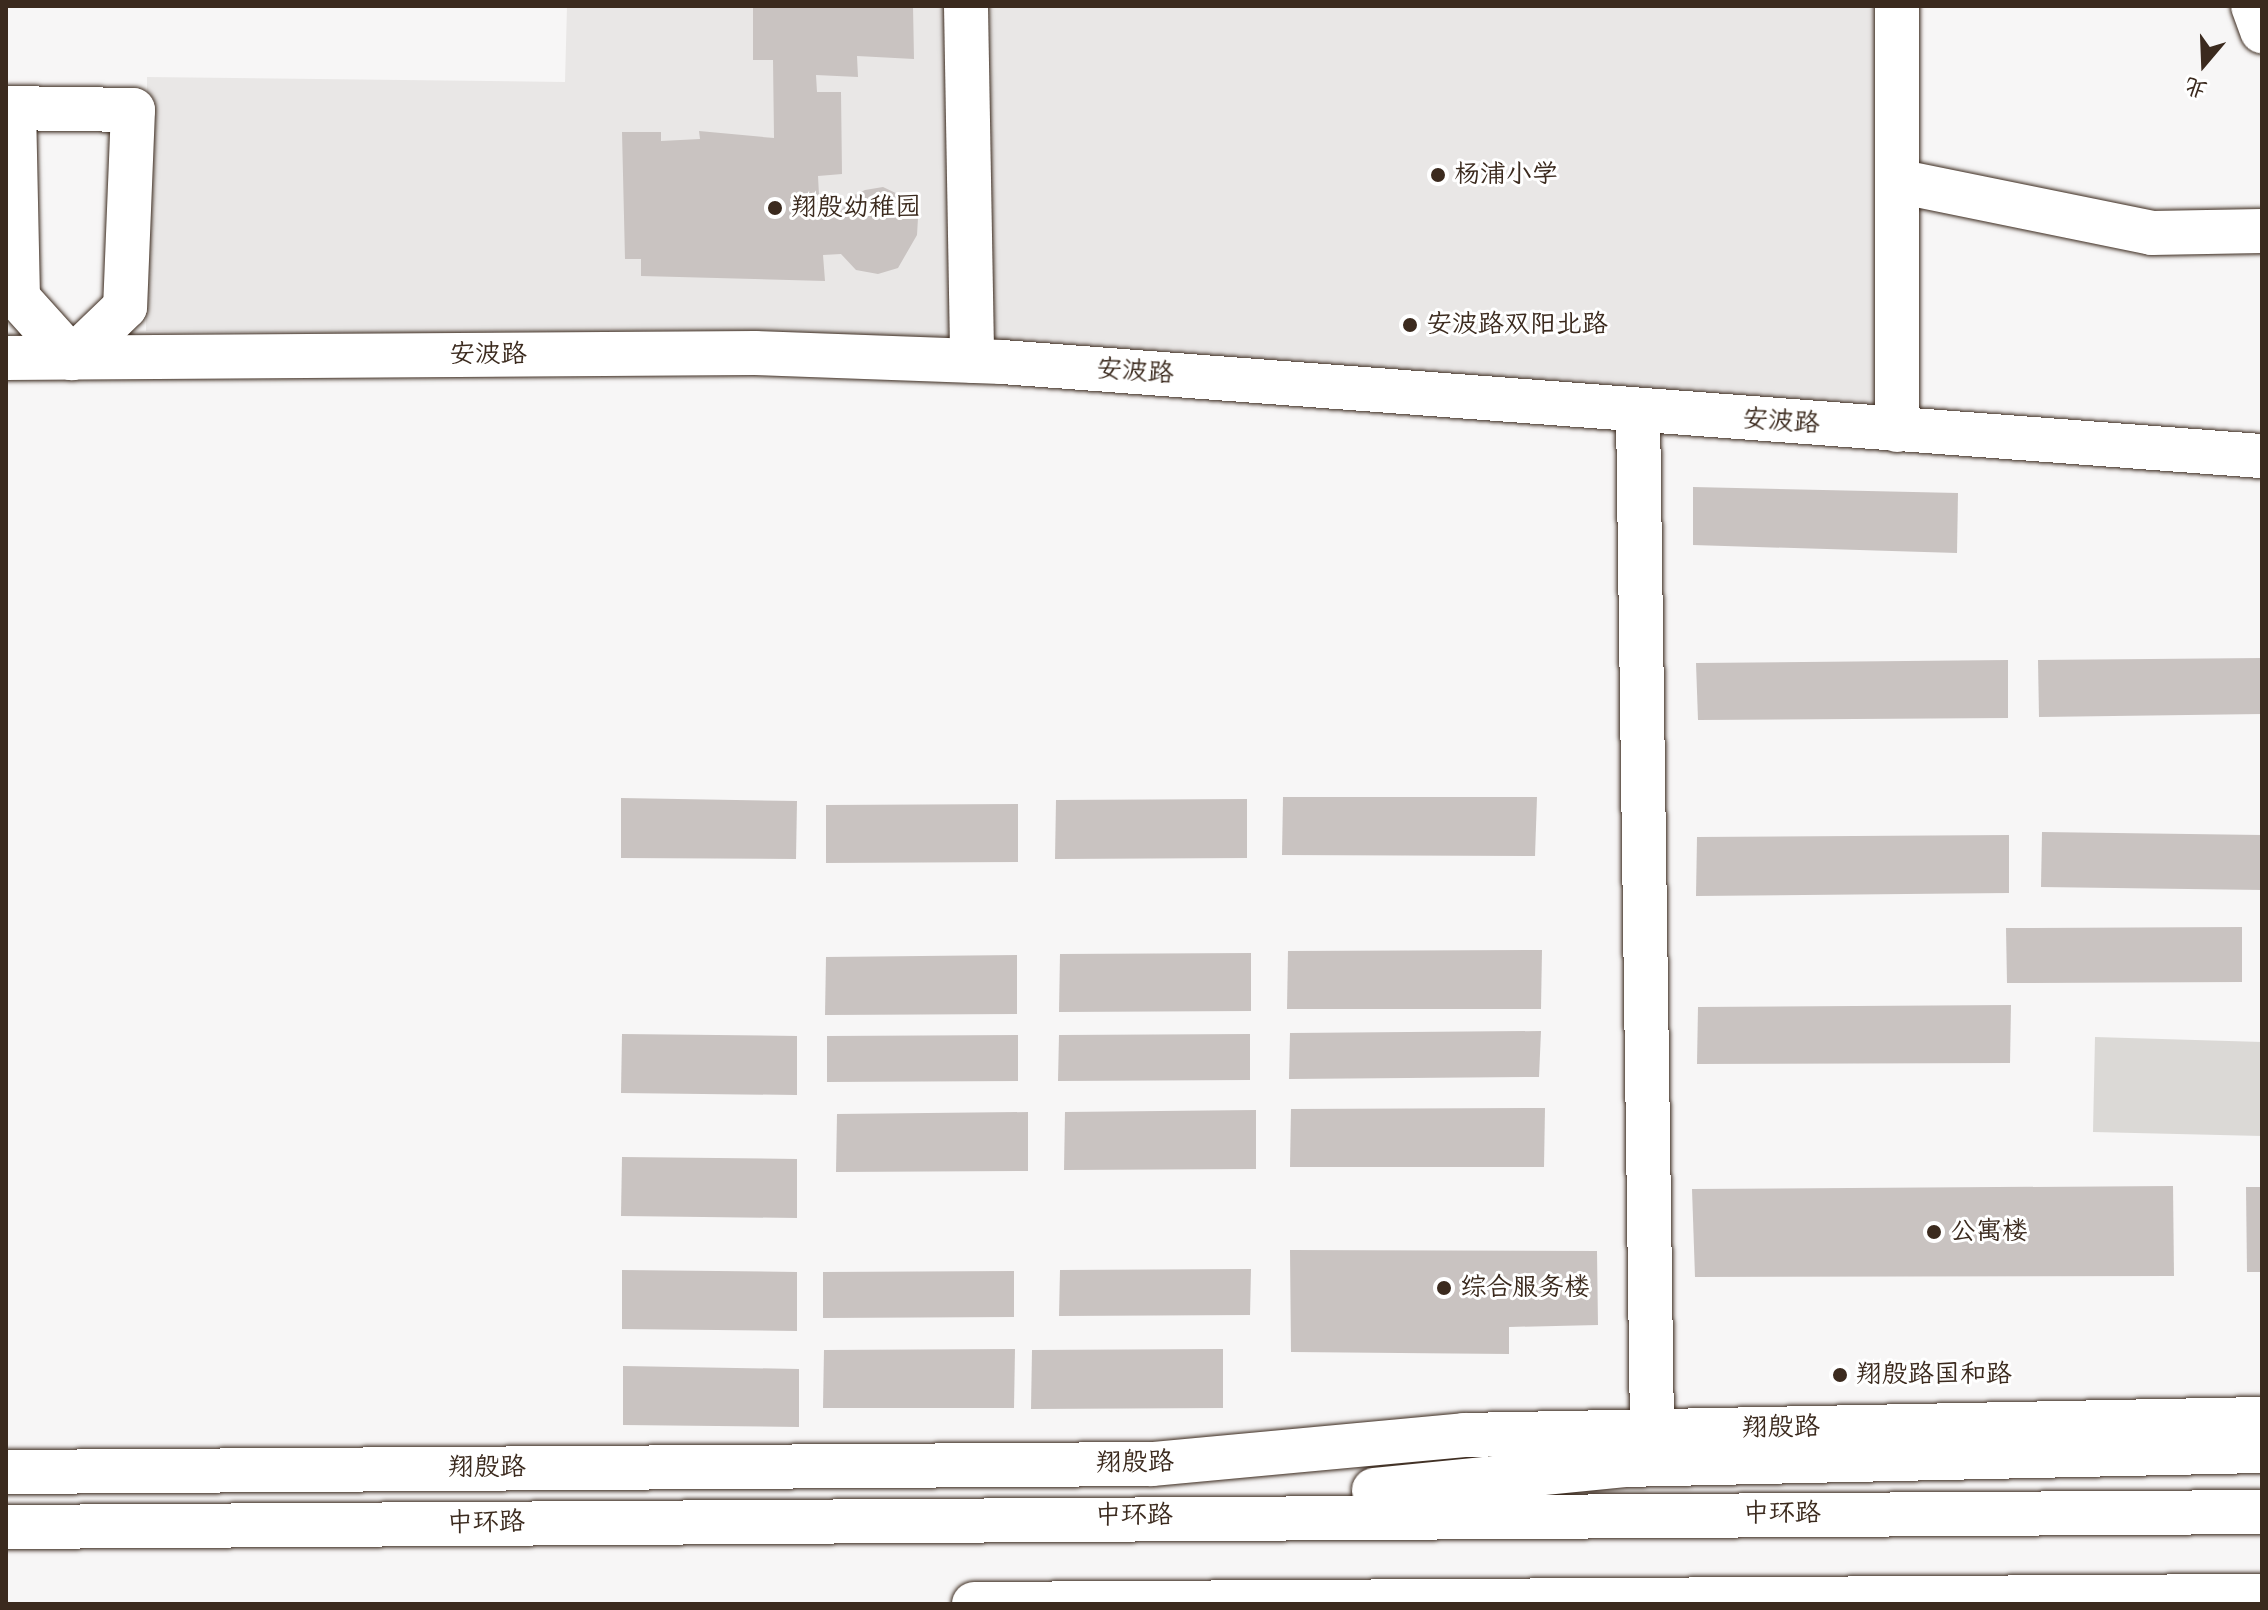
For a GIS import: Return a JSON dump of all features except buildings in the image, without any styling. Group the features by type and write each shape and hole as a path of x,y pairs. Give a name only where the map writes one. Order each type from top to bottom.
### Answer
{"main road":[{"path":"966,6 972,361"},
{"path":"1897,6 1897,430"},
{"path":"2253,6 2262,31"},
{"path":"10,108 133,110 125,307 72,358 18,298 10,108"},
{"path":"1897,181 2152,233 2262,231"},
{"name":"安波路","path":"6,358 755,353 972,361 2262,456"},
{"path":"1638,412 1652,1432"},
{"name":"翔殷路","path":"6,1472 1152,1464 1464,1435 2262,1419"},
{"path":"1115,1516 1623,1465 2262,1451"},
{"name":"中环路","path":"6,1527 1115,1516 2262,1512"},
{"path":"974,1604 2262,1596"},
{"path":"1913,1597 2009,1604"}],"shaded area":[{"path":"567,6 1893,6 1883,409 563,335 146,331 147,77 565,82"},
{"path":"2095,1037 2262,1042 2262,1136 2093,1132"}],"place":[{"name":"杨浦小学","path":"1438,175"},
{"name":"翔殷幼稚园","path":"775,208"},
{"name":"安波路双阳北路","path":"1410,325"},
{"name":"公寓楼","path":"1934,1232"},
{"name":"综合服务楼","path":"1444,1288"},
{"name":"翔殷路国和路","path":"1840,1375"}]}
